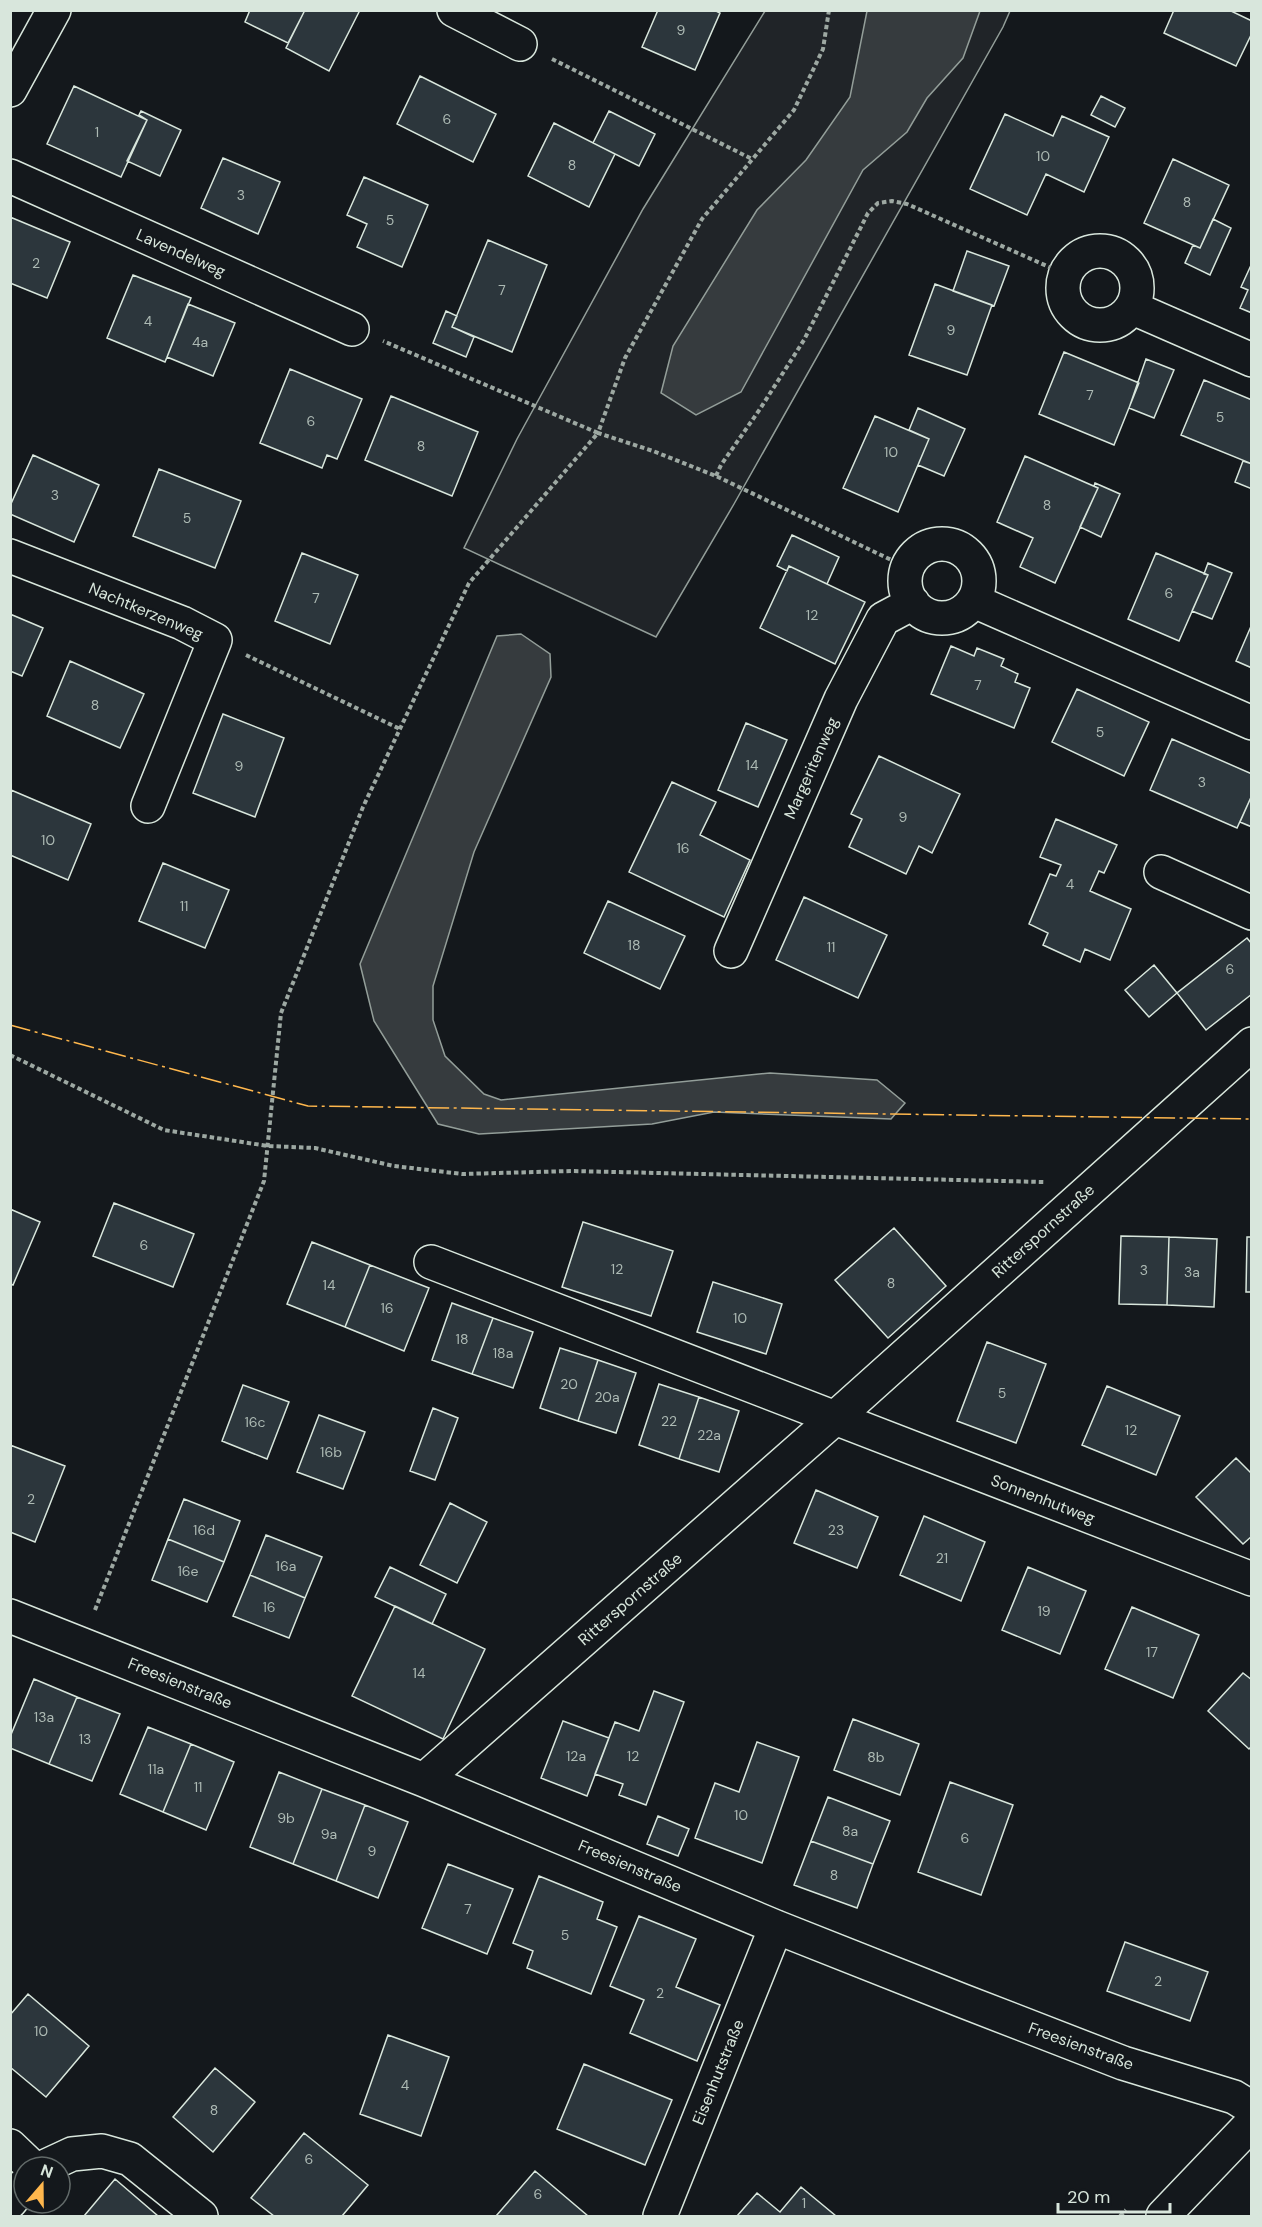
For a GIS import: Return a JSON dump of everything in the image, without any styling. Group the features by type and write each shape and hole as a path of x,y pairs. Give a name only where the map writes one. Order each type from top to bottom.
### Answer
{"street":[{"path":"10,90 54,10"},
{"path":"454,10 520,44"},
{"name":"Lavendelweg","path":"10,176 352,329"},
{"path":"1090,251 1107,251 1122,257 1132,267 1138,280 1137,298 1132,308 1116,322 1097,326 1078,319 1066,304 1062,289 1065,274 1074,260 1090,251"},
{"path":"1132,308 1251,360"},
{"path":"932,544 949,544 964,550 974,560 980,573 979,591 974,601 958,615 939,619 920,612 908,596 904,582 906,567 916,553 932,544"},
{"name":"Nachtkerzenweg","path":"10,556 182,623 215,640 148,807"},
{"path":"974,601 1251,723"},
{"name":"Margeritenweg","path":"731,951 846,689 883,620 913,603"},
{"path":"1161,872 1251,912"},
{"name":"Ritterspornstraße","path":"424,1780 835,1418 1251,1044"},
{"path":"431,1262 835,1418"},
{"name":"Sonnenhutweg","path":"835,1418 1251,1579"},
{"name":"Freesienstraße","path":"10,1616 424,1780 776,1926 1123,2062 1234,2097 1251,2108"},
{"name":"Eisenhutstraße","path":"660,2217 776,1926"},
{"path":"1163,2217 1251,2123"},
{"path":"70,2155 102,2151 130,2158 201,2217"}],"path":[{"path":"82,1644 264,1181 281,1013 363,807 469,583 598,433 625,358 702,219 794,111 823,49 829,10"},
{"path":"520,44 752,159"},
{"path":"716,476 804,340 868,213 878,203 892,201 907,204 1065,274"},
{"path":"352,329 598,433 653,451 716,476 906,567"},
{"path":"215,640 400,729"},
{"path":"10,1055 164,1130 268,1146 315,1148 394,1166 462,1174 572,1171 1097,1184"}],"shaded area":[{"path":"765,11 1010,11 734,504 656,637 464,548 517,439 643,209"},
{"path":"867,11 980,11 963,58 927,98 907,132 863,170 741,392 696,415 661,393 673,346 757,210 806,160 850,97"},
{"path":"521,634 550,654 551,677 474,852 433,986 433,1020 445,1056 484,1094 501,1100 770,1073 877,1080 905,1103 891,1119 714,1112 652,1124 479,1134 438,1124 374,1021 360,964 497,636"}],"building":[{"path":"250,10 305,10 288,43 245,22"},
{"path":"305,10 360,10 329,71 286,48"},
{"path":"658,10 714,10 720,13 695,70 642,47"},
{"path":"1174,10 1229,10 1252,21 1252,33 1236,66 1164,33"},
{"path":"420,76 496,114 473,162 397,124"},
{"path":"74,86 147,120 121,177 47,144"},
{"path":"1101,96 1125,108 1115,127 1091,115"},
{"path":"141,111 181,130 160,176 127,161 147,120 139,115"},
{"path":"609,111 655,134 639,166 593,143"},
{"path":"1005,114 1053,136 1062,116 1109,137 1084,192 1046,174 1027,215 970,189"},
{"path":"554,123 615,154 589,207 528,176"},
{"path":"223,158 280,182 258,234 201,208"},
{"path":"1173,159 1229,185 1200,248 1144,223"},
{"path":"364,177 428,205 402,267 357,247 367,224 347,215"},
{"path":"10,217 70,242 47,298 10,283"},
{"path":"1213,219 1231,228 1210,275 1185,263 1193,245 1200,248"},
{"path":"488,240 547,265 512,352 452,327"},
{"path":"967,251 1009,266 994,306 953,291"},
{"path":"1252,263 1252,313 1240,308 1248,290 1241,287"},
{"path":"133,275 191,298 165,362 107,338"},
{"path":"935,284 992,305 967,375 909,355"},
{"path":"188,304 235,323 213,376 167,357"},
{"path":"446,311 457,316 452,327 474,337 466,357 433,343"},
{"path":"1064,352 1139,383 1114,445 1039,414"},
{"path":"1146,359 1174,370 1154,418 1129,408"},
{"path":"290,369 362,399 337,459 327,455 322,468 260,443"},
{"path":"1204,380 1252,400 1252,464 1181,435"},
{"path":"391,396 478,432 452,496 365,460"},
{"path":"918,408 965,429 944,476 918,465 929,439 909,430"},
{"path":"875,416 929,439 898,512 843,488"},
{"path":"33,455 99,485 74,542 10,514 10,506"},
{"path":"1025,456 1098,488 1055,583 1020,567 1033,538 997,522"},
{"path":"1243,461 1252,464 1252,489 1235,482"},
{"path":"159,469 241,501 215,568 133,536"},
{"path":"1095,483 1120,494 1101,537 1080,527 1098,488 1094,486"},
{"path":"792,535 839,557 827,584 789,566 787,571 777,566"},
{"path":"302,553 358,575 330,644 275,621"},
{"path":"1156,553 1208,575 1179,641 1128,619"},
{"path":"1208,563 1232,573 1212,619 1192,611 1208,575 1204,574"},
{"path":"789,566 865,602 835,664 760,628"},
{"path":"10,614 43,628 22,676 10,671"},
{"path":"1252,624 1252,668 1236,661"},
{"path":"951,646 974,656 977,648 1004,659 1001,666 1018,674 1015,682 1030,688 1014,728 931,694"},
{"path":"70,661 144,694 120,748 47,716"},
{"path":"1077,689 1149,722 1124,776 1052,742"},
{"path":"223,714 284,738 255,817 193,793"},
{"path":"746,723 787,740 758,807 718,790"},
{"path":"1172,739 1252,774 1252,795 1237,828 1150,790"},
{"path":"879,756 960,794 932,853 919,846 906,874 849,847 862,819 851,814"},
{"path":"672,782 716,802 700,835 750,860 724,917 629,872"},
{"path":"11,790 91,824 68,880 10,855"},
{"path":"1252,795 1252,827 1240,822"},
{"path":"1056,819 1117,845 1104,873 1099,871 1090,891 1131,909 1110,960 1085,949 1080,962 1043,945 1048,933 1029,924 1050,874 1056,876 1061,865 1040,857"},
{"path":"163,863 229,890 205,948 139,921"},
{"path":"804,897 887,935 858,998 776,960"},
{"path":"608,901 685,936 660,989 584,953"},
{"path":"1247,938 1252,944 1252,994 1206,1030 1177,993"},
{"path":"1154,965 1177,993 1149,1017 1125,990"},
{"path":"114,1203 194,1234 173,1287 93,1256"},
{"path":"10,1209 40,1222 13,1285 10,1284"},
{"path":"583,1222 673,1251 651,1316 562,1287"},
{"path":"894,1228 946,1286 888,1338 835,1280"},
{"path":"1121,1236 1169,1237 1167,1305 1119,1304"},
{"path":"1169,1237 1217,1239 1214,1307 1167,1305"},
{"path":"1247,1237 1252,1237 1252,1292 1246,1292"},
{"path":"312,1242 370,1265 345,1327 287,1304"},
{"path":"370,1265 429,1288 404,1351 345,1327"},
{"path":"713,1282 782,1304 766,1354 697,1332"},
{"path":"452,1303 493,1318 472,1374 432,1360"},
{"path":"493,1318 533,1332 513,1388 472,1374"},
{"path":"987,1342 1046,1364 1016,1443 957,1421"},
{"path":"560,1348 598,1360 578,1421 540,1408"},
{"path":"598,1360 636,1373 616,1433 578,1421"},
{"path":"659,1384 699,1397 679,1459 639,1445"},
{"path":"243,1385 289,1402 267,1459 222,1441"},
{"path":"1107,1386 1180,1416 1156,1475 1082,1445"},
{"path":"699,1397 739,1411 719,1472 679,1459"},
{"path":"433,1408 458,1418 435,1480 410,1471"},
{"path":"319,1415 365,1432 343,1489 297,1472"},
{"path":"10,1445 65,1466 35,1542 10,1532"},
{"path":"1236,1458 1252,1474 1252,1536 1243,1544 1196,1497"},
{"path":"816,1490 878,1517 857,1568 794,1543"},
{"path":"184,1499 240,1521 224,1562 168,1539"},
{"path":"450,1503 487,1522 457,1583 420,1565"},
{"path":"924,1516 985,1542 961,1601 900,1575"},
{"path":"266,1535 322,1557 305,1598 250,1575"},
{"path":"168,1539 224,1562 207,1602 152,1580"},
{"path":"390,1567 446,1594 432,1624 375,1597"},
{"path":"1028,1567 1086,1591 1060,1654 1002,1630"},
{"path":"250,1575 305,1598 289,1638 233,1616"},
{"path":"395,1606 485,1649 443,1739 352,1696"},
{"path":"1132,1607 1199,1635 1173,1698 1105,1669"},
{"path":"1243,1673 1252,1680 1252,1746 1249,1749 1208,1711"},
{"path":"34,1679 77,1697 49,1764 10,1748 10,1737"},
{"path":"654,1691 684,1702 646,1805 619,1795 623,1784 595,1774 615,1722 639,1731"},
{"path":"77,1697 120,1714 92,1781 49,1764"},
{"path":"853,1719 919,1744 900,1795 834,1770"},
{"path":"563,1721 609,1738 587,1796 541,1778"},
{"path":"148,1727 191,1744 163,1812 120,1794"},
{"path":"757,1742 799,1757 762,1863 695,1838 715,1783 739,1792"},
{"path":"191,1744 234,1762 206,1830 163,1812"},
{"path":"279,1772 322,1789 293,1864 250,1847"},
{"path":"950,1782 1013,1805 981,1895 918,1872"},
{"path":"322,1789 365,1805 336,1881 293,1864"},
{"path":"828,1797 890,1821 873,1864 811,1841"},
{"path":"365,1805 408,1822 378,1898 336,1881"},
{"path":"658,1816 689,1829 678,1856 647,1844"},
{"path":"811,1841 873,1864 857,1908 794,1885"},
{"path":"448,1864 513,1889 487,1954 422,1928"},
{"path":"539,1876 603,1902 597,1919 617,1927 591,1994 527,1968 533,1951 513,1943"},
{"path":"639,1916 696,1939 676,1987 720,2005 697,2061 630,2033 644,2000 610,1986"},
{"path":"1125,1942 1208,1972 1190,2021 1107,1991"},
{"path":"28,1994 89,2046 46,2097 10,2067 10,2015"},
{"path":"388,2035 449,2057 421,2136 360,2114"},
{"path":"584,2064 672,2100 645,2165 557,2129"},
{"path":"215,2068 255,2102 213,2152 173,2117"},
{"path":"304,2133 368,2185 342,2216 274,2216 251,2198"},
{"path":"535,2171 588,2216 496,2216"},
{"path":"115,2179 158,2216 84,2216"},
{"path":"801,2187 836,2216 737,2216 757,2193 780,2212"}],"power":[{"path":"10,1025 308,1106 1252,1119"}]}
